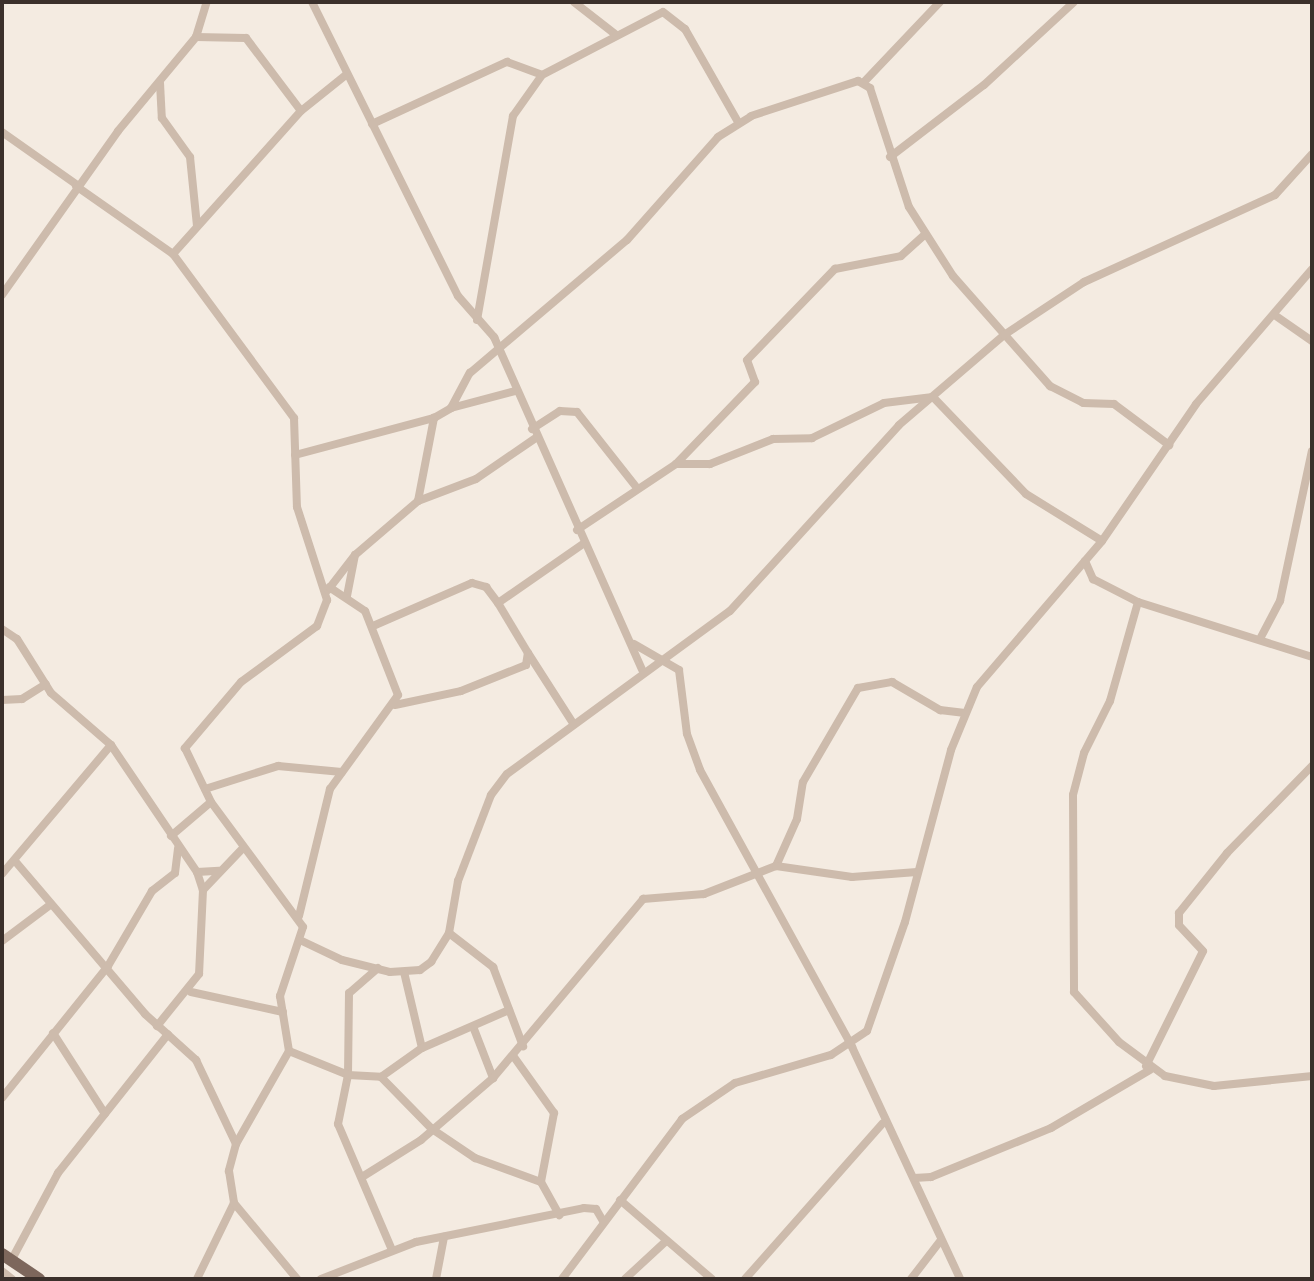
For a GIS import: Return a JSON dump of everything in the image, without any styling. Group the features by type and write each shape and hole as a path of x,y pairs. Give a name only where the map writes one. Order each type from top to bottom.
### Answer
{"main road":[{"path":"5,1262 39,1279"}],"street":[{"path":"2,295 77,186 196,37 208,2"},
{"path":"312,2 458,296 497,349 583,544 634,643 642,670"},
{"path":"574,2 615,34"},
{"path":"451,408 463,381 627,240 691,164 738,122 864,82 940,2"},
{"path":"890,157 984,85 1074,2"},
{"path":"477,320 513,116 542,75 615,34 663,12 675,17 738,122"},
{"path":"196,37 246,38 300,111"},
{"path":"372,124 507,62 542,75"},
{"path":"173,254 300,111 346,75"},
{"path":"162,78 158,102 190,157 197,226"},
{"path":"864,82 890,157 924,234 1004,335 1050,386 1083,403 1114,404 1169,445"},
{"path":"2,132 173,254 293,418 303,537 327,600"},
{"path":"302,941 378,968 404,972 431,962 449,933 458,881 491,795 506,774 546,751 573,723 642,670 738,603 875,449 1004,335 1084,282 1275,195 1312,154"},
{"path":"577,530 676,464 755,382 747,360 835,269 898,258 924,234"},
{"path":"562,1279 671,1130 710,1097 852,1047 877,1012 963,713 998,659 1102,541 1169,445 1312,269"},
{"path":"1276,316 1312,341"},
{"path":"295,455 434,418 451,408 515,391"},
{"path":"676,464 710,464 773,439 812,438 884,403 933,397"},
{"path":"933,397 1026,494 1102,541"},
{"path":"299,916 242,849 211,802 187,755 187,741 240,682 317,626 329,587 355,555 418,502 475,479 560,411 577,412 637,488"},
{"path":"418,502 434,418"},
{"path":"1261,637 1280,601 1312,451"},
{"path":"498,603 583,544"},
{"path":"348,596 355,555"},
{"path":"1085,561 1093,579 1138,602 1261,637 1312,657"},
{"path":"373,626 472,583 486,587 573,723"},
{"path":"297,1279 234,1203 229,1171 236,1144 289,1051 283,1012 284,980 302,941 299,916 323,810 342,772 395,705 396,684 373,626 348,596 329,587"},
{"path":"1138,602 1110,701 1080,764 1070,819 1077,899 1074,992 1079,1005 1148,1068 1214,1086 1312,1076"},
{"path":"2,629 18,639 46,684 111,746 178,848 197,872 203,890 202,960 191,992 157,1026"},
{"path":"634,643 658,661 678,670 691,750 852,1047 883,1123 914,1178 960,1279"},
{"path":"526,665 528,653"},
{"path":"395,705 461,691 536,663"},
{"path":"776,866 797,819 803,782 858,688 892,682 940,710 963,713"},
{"path":"2,700 22,699 46,684"},
{"path":"2,874 111,746"},
{"path":"205,789 278,766 342,772"},
{"path":"914,1178 930,1177 1051,1128 1148,1068 1203,951 1179,925 1179,913 1227,853 1312,766"},
{"path":"171,836 211,802"},
{"path":"2,1098 108,967 152,891 175,873 178,848"},
{"path":"203,890 242,849"},
{"path":"15,861 50,905 108,967 157,1026 168,1034 207,1077 236,1144"},
{"path":"362,1177 432,1129 514,1057 643,899 704,894 755,870 776,866 852,877 917,872"},
{"path":"197,872 219,871"},
{"path":"2,941 50,905"},
{"path":"449,933 494,967 523,1046"},
{"path":"378,968 349,993 348,1075 338,1124 347,1156 362,1177 392,1250"},
{"path":"404,972 422,1048"},
{"path":"191,992 283,1012"},
{"path":"289,1051 348,1075 381,1077 422,1048 474,1028 509,1010"},
{"path":"474,1028 492,1078"},
{"path":"53,1033 105,1114"},
{"path":"12,1279 5,1262 58,1173 168,1034"},
{"path":"514,1057 554,1113 541,1182 559,1215"},
{"path":"381,1077 432,1129 475,1158 541,1182"},
{"path":"745,1279 883,1123"},
{"path":"620,1200 712,1279"},
{"path":"197,1279 234,1203"},
{"path":"321,1279 392,1250 444,1237 590,1208 603,1221"},
{"path":"436,1279 444,1237"},
{"path":"911,1279 942,1240"},
{"path":"625,1279 666,1241"}]}
